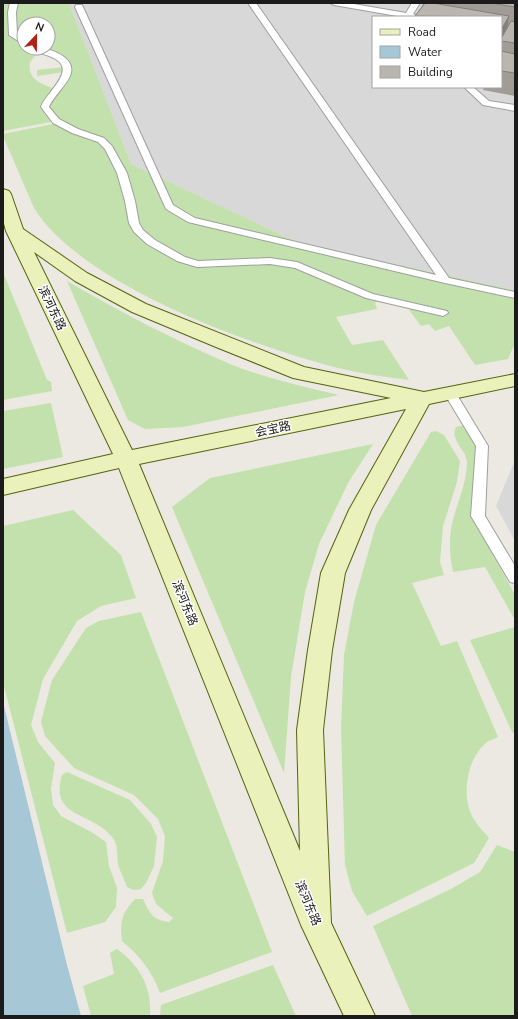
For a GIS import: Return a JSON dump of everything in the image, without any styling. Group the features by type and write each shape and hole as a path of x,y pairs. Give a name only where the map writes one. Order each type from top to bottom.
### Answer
{"main road":[{"name":"滨河东路","path":"3,194 15,231 126,459 316,925 360,1016"},
{"path":"15,231 81,277 138,308 223,343 300,373 422,398 360,510 334,573 320,650 310,730 316,925"},
{"name":"会宝路","path":"3,487 126,459 515,380"}],"lane":[{"path":"14,3 12,12 13,35 16,37"},
{"path":"252,3 445,280"},
{"path":"334,3 407,16 416,3"},
{"path":"79,7 169,207 192,220 445,280 515,295"},
{"path":"56,55 65,61 68,68 68,74 47,100 45,107 56,121 75,131 100,140 109,148 122,173 130,201 134,223 139,232 152,242 181,259 197,264 270,262 297,265 370,296 443,313"},
{"path":"469,88 486,103 515,108"},
{"path":"450,393 482,446 478,516 515,578"}],"shaded area":[{"path":"69,3 515,3 515,290 301,244 131,164"},
{"path":"515,460 515,541 496,506"}],"green space":[{"path":"3,3 69,3 131,164 301,244 515,290 515,343 508,359 475,365 449,326 435,331 429,324 421,326 409,310 413,306 380,298 375,303 377,309 336,317 352,345 383,340 409,380 372,375 334,367 298,357 258,343 214,327 170,308 127,286 89,262 57,236 34,208 3,136 3,134 58,123 56,121 3,131"},
{"path":"64,67 64,72 37,76 37,70"},
{"path":"3,272 47,380 51,382 52,391 3,400"},
{"path":"67,281 147,325 230,364 270,378 339,395 183,427 145,429 128,420"},
{"path":"51,403 63,457 3,469 3,411"},
{"path":"464,425 477,447 474,520 515,595 515,620 485,567 453,572 450,551 451,529 465,481 467,464 465,454 455,437 455,432 456,427"},
{"path":"436,431 444,435 460,461 457,482 443,526 440,562 444,575 412,583 441,646 457,641 498,737 487,742 475,757 468,777 467,787 467,797 472,816 489,838 474,863 367,916 352,891 345,865 341,728 344,655 354,602 376,525 431,432"},
{"path":"373,444 348,483 319,544 305,592 291,677 284,773 172,507 210,478"},
{"path":"73,510 121,555 136,598 101,606 77,621 43,679 31,725 38,742 55,763 51,789 53,805 61,816 93,833 106,842 109,866 117,888 116,907 105,922 67,933 3,682 3,526"},
{"path":"141,612 272,952 160,993 145,964 122,941 121,929 122,918 130,904 135,899 143,899 150,912 159,920 169,922 173,918 156,904 152,893 163,861 165,836 158,819 134,795 74,768 45,736 41,722 52,680 86,628 99,621"},
{"path":"515,627 515,734 512,732 470,640"},
{"path":"67,772 130,800 151,824 157,837 154,866 146,883 141,889 134,890 127,887 118,864 116,846 112,837 104,829 75,813 67,807 62,800 60,789 62,775"},
{"path":"497,845 515,852 515,1016 412,1016 373,926 451,889 480,872"},
{"path":"117,949 132,963 143,978 149,996 150,1016 91,1016 83,986 114,974 110,953"},
{"path":"273,965 296,1016 160,1016 161,1005"}],"water":[{"path":"3,702 67,965 81,1016 3,1016"}],"building":[{"path":"425,3 433,3 509,16 502,28 502,16 415,16"},
{"path":"491,3 515,3 515,7"},
{"path":"511,21 515,22 515,43 502,41 502,37"},
{"path":"502,51 515,54 515,73 502,71"}]}
